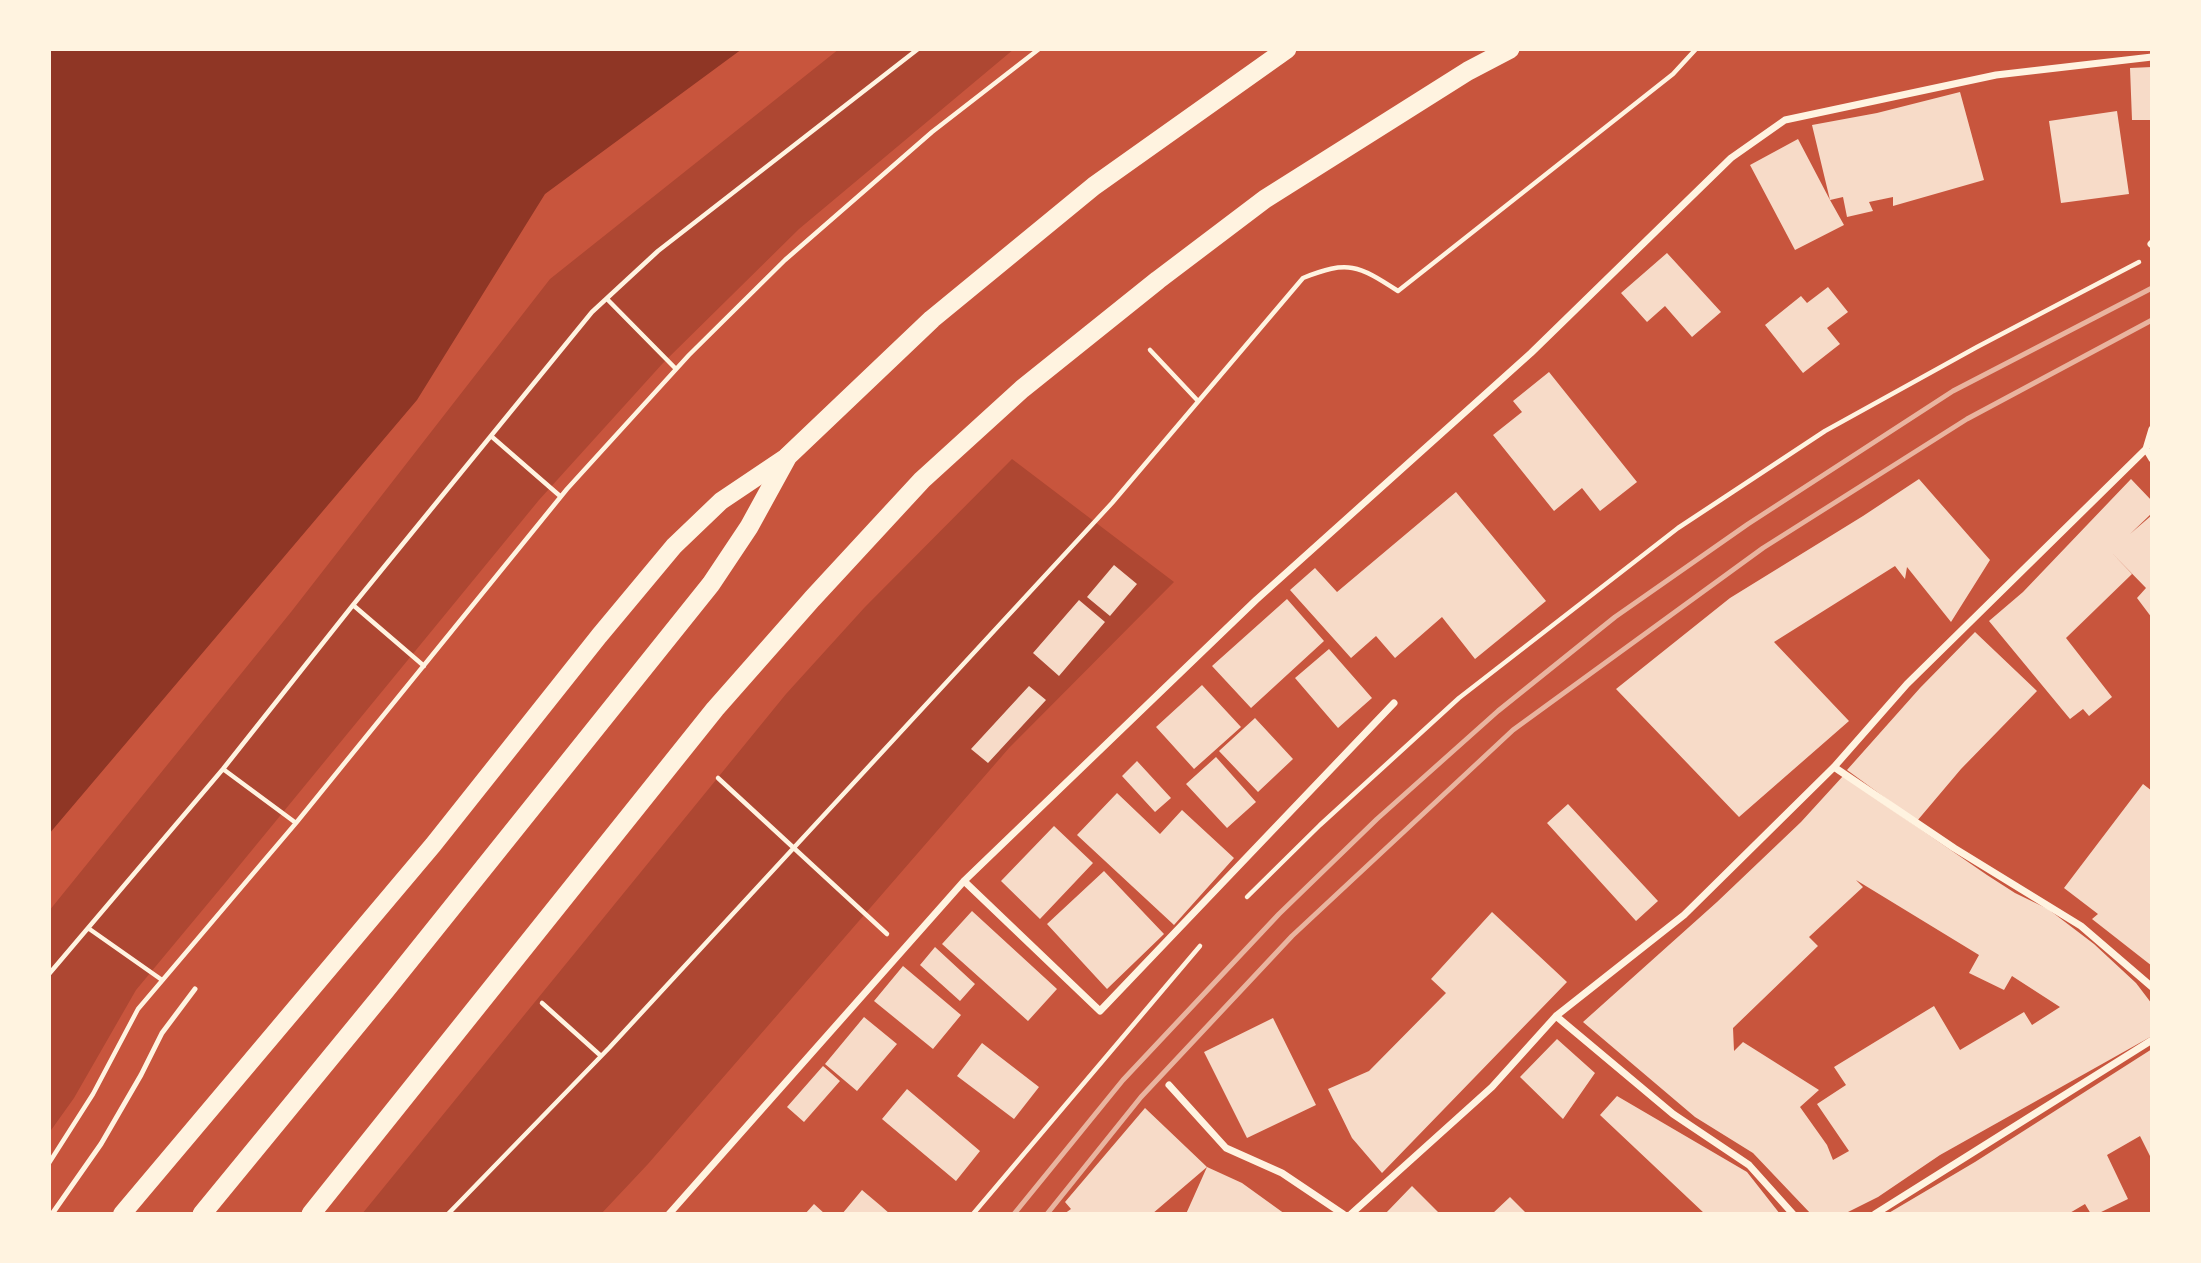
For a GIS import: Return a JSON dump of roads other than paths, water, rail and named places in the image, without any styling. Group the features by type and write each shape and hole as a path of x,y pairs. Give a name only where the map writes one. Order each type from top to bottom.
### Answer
{"highway":[{"path":"202,1214 385,991 710,584 749,527 788,456 932,319 1094,186 1287,49"},
{"path":"311,1214 715,709 922,480 1022,389 1157,280 1265,199 1468,71 1510,49"}],"main road":[{"path":"122,1214 433,845 674,546 721,501 788,456"}],"street":[{"path":"669,1214 964,881 1256,600 1531,353 1731,158 1785,120 1996,75 2152,57"},
{"path":"1351,1214 1492,1087 1556,1016 1684,915 1834,767 1907,684 2146,449 2152,429"},
{"path":"2146,449 2152,459"},
{"path":"964,881 1100,1011 1394,703"},
{"path":"1834,767 1954,848 2081,926 2152,986"},
{"path":"1556,1016 1673,1114 1749,1165 1793,1214"},
{"path":"1875,1214 2152,1040"},
{"path":"1169,1086 1226,1148 1282,1173 1343,1214"}],"lane":[{"path":"52,1214 101,1144 162,1033 195,989"}],"railway":[{"path":"1014,1214 1123,1080 1279,914 1377,819 1498,711 1615,617 1748,524 1953,391 2152,288"},
{"path":"1047,1214 1141,1097 1292,936 1513,730 1763,548 1967,419 2152,320"}]}
